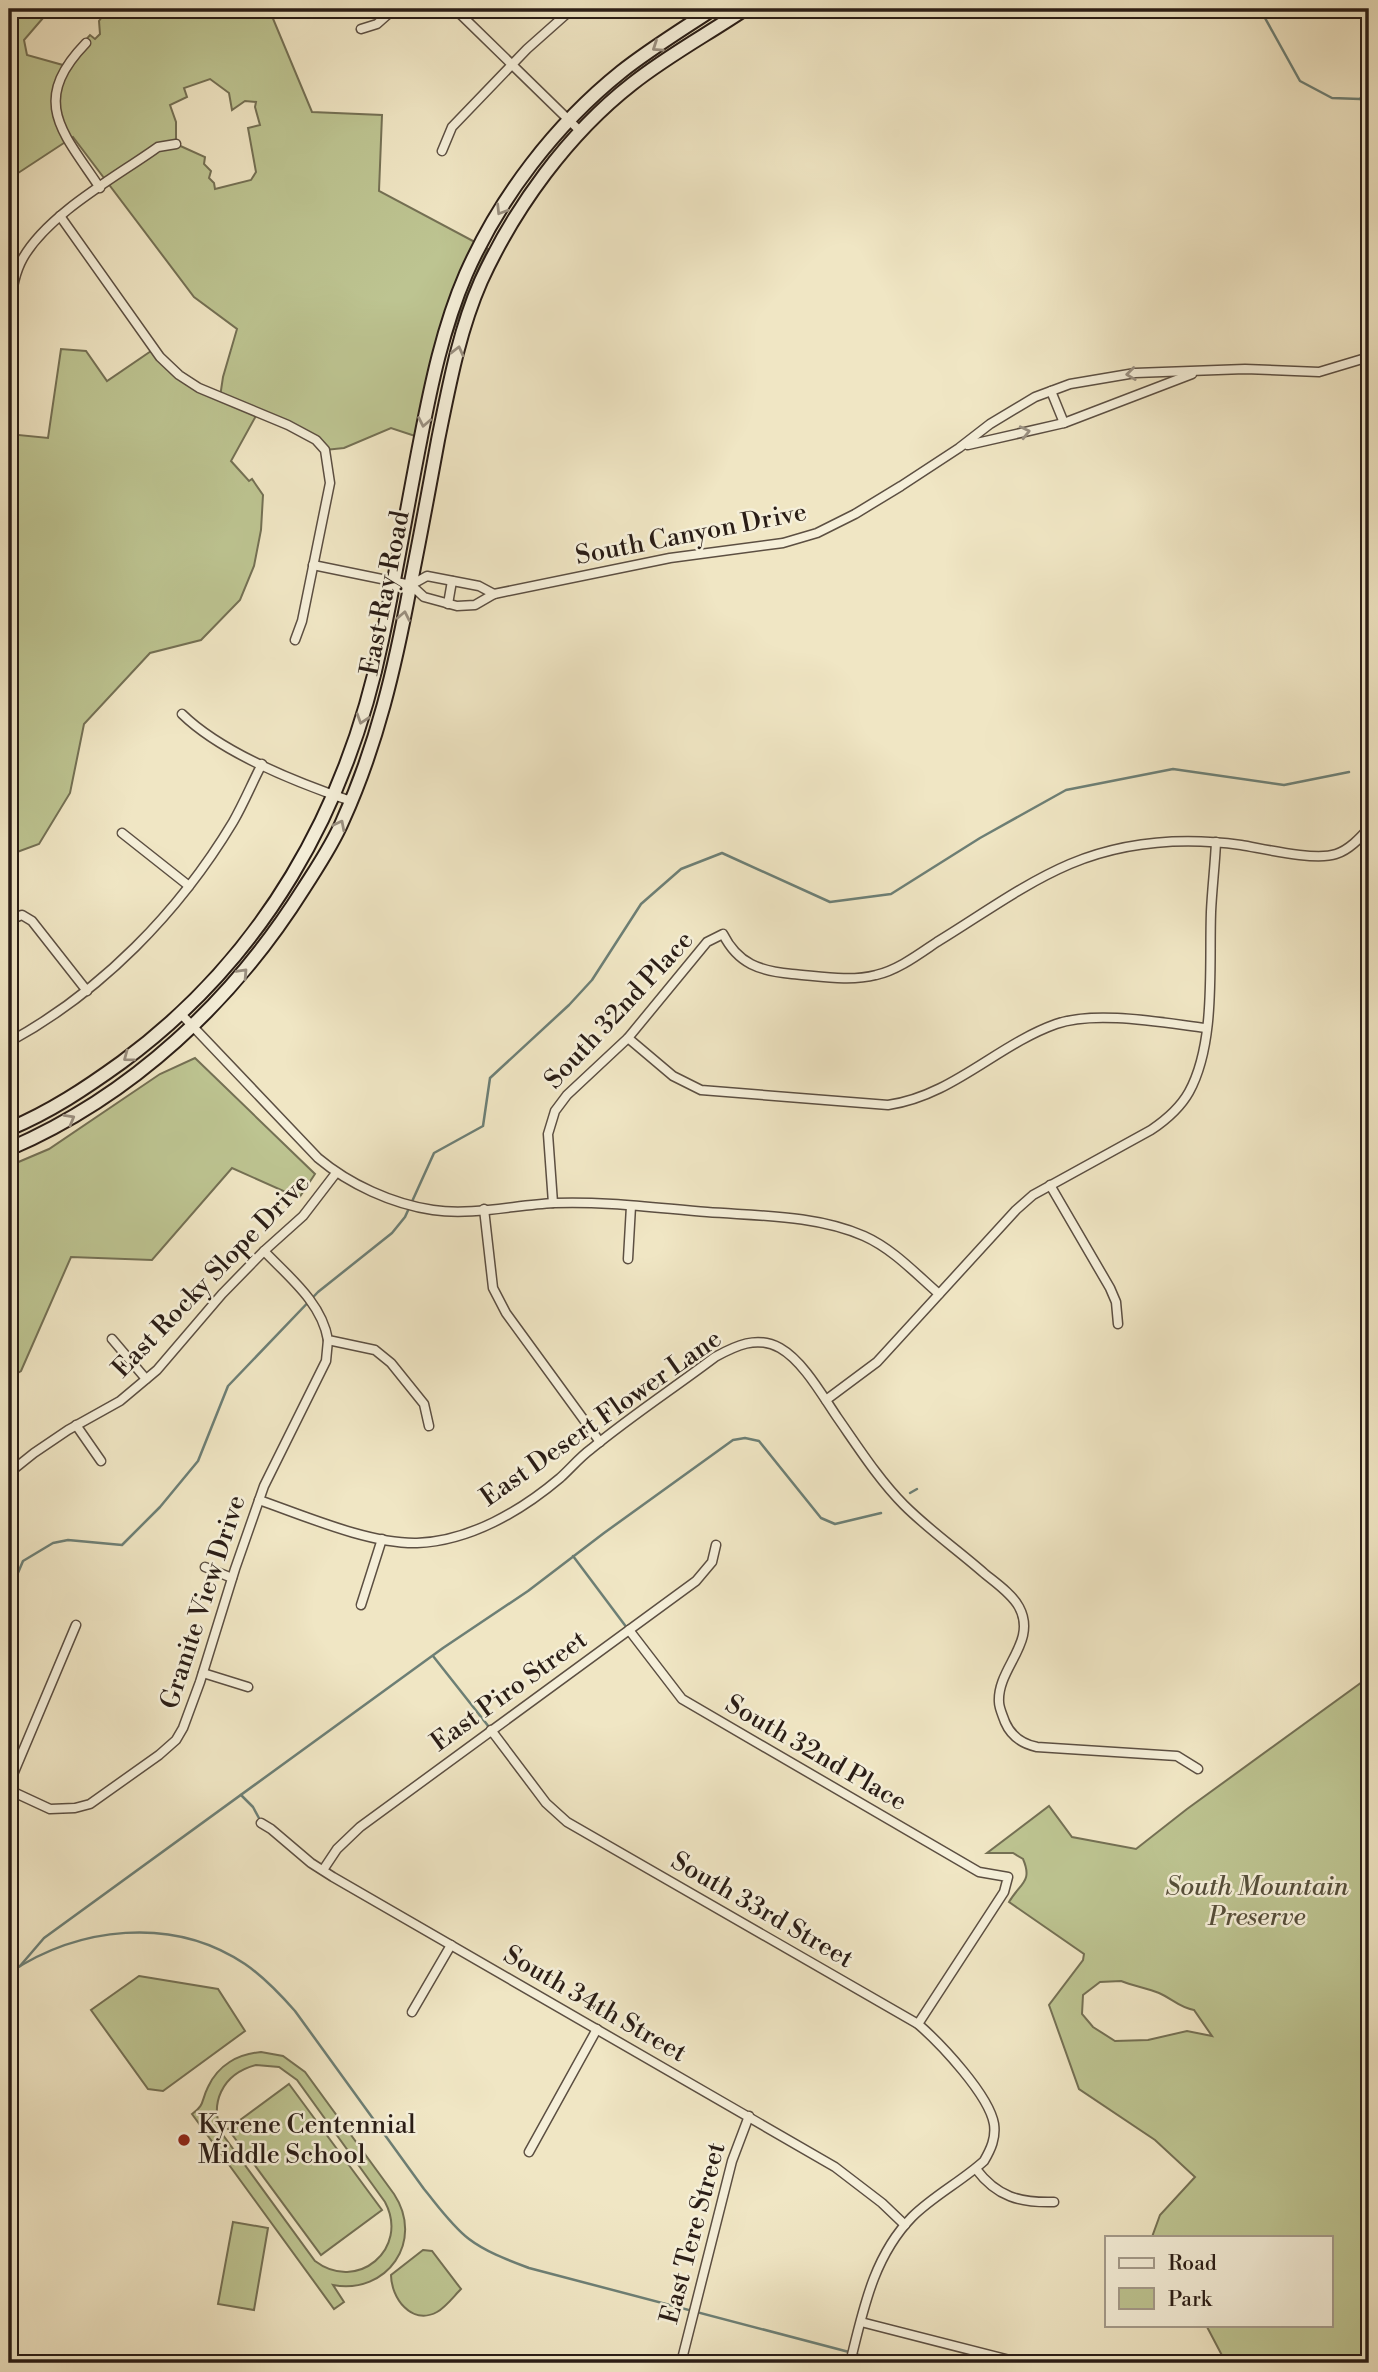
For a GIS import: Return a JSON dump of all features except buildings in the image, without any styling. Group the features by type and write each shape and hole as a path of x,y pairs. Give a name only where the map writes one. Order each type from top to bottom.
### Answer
{"main road":[{"name":"East Ray Road","path":"9,1149 63,1124 97,1103 139,1072 192,1026 267,944 315,870 351,802 387,700 426,408 443,335 467,272 519,180 569,120 621,72 713,9"},
{"name":"East Ray Road","path":"9,1129 74,1096 162,1032 234,957 273,907 302,860 334,796 372,688 401,583 459,345 470,310 491,262 526,202 580,131 632,84 745,9"}],"street":[{"path":"361,29 377,24 394,9"},
{"path":"455,9 580,131"},
{"path":"442,151 452,127 511,65 572,9"},
{"path":"86,43 70,59 61,75 56,87 55,107 63,131 100,188"},
{"path":"9,310 15,276 23,259 34,242 60,216 158,147 176,144"},
{"path":"60,216 160,357 179,375 209,393 288,425 316,440 325,450 330,483 302,621 295,640"},
{"name":"South Canyon Drive","path":"401,583 424,597 457,606 475,605 494,594 670,558 783,543 817,533 855,514 959,449 990,424 1035,397 1070,384 1135,373 1245,369 1319,372 1369,358"},
{"name":"South Canyon Drive","path":"959,449 979,440 1064,423 1199,372"},
{"path":"1051,391 1064,423"},
{"path":"313,565 401,583 427,576 479,586 494,594"},
{"path":"448,604 452,581"},
{"path":"182,714 194,726 213,738 262,764 351,802"},
{"path":"9,1042 87,991 135,947 189,886 233,821 262,764"},
{"path":"1198,1769 1177,1756 1037,1747 1018,1739 1008,1729 999,1702 1002,1684 1022,1642 1024,1622 1019,1607 995,1582 906,1507 883,1480 826,1400 877,1362 1016,1210 1033,1195 1151,1130 1166,1120 1189,1092 1201,1060 1211,989 1211,912 1216,842 1315,856 1336,854 1352,845 1369,828"},
{"path":"122,833 189,886"},
{"name":"South 32nd Place","path":"553,1203 548,1134 555,1111 567,1095 628,1038 707,942 723,934 730,948 758,969 853,978 879,975 1038,880 1088,857 1130,845 1167,841 1216,842"},
{"path":"9,920 22,915 32,921 87,991"},
{"path":"181,1014 318,1158 336,1173 390,1198 433,1210 553,1203 631,1206 827,1223 886,1248 939,1294"},
{"path":"628,1038 673,1076 701,1090 888,1105 929,1095 1037,1031 1060,1023 1088,1018 1206,1028"},
{"name":"East Rocky Slope Drive","path":"9,1473 34,1453 120,1401 146,1379 168,1358 222,1294 303,1216 336,1173"},
{"path":"1050,1185 1110,1288 1116,1302 1118,1324"},
{"path":"628,1259 631,1206"},
{"path":"484,1209 493,1288 506,1313 600,1442"},
{"path":"264,1251 315,1306 326,1326 328,1340 375,1350 391,1363 424,1404 429,1426"},
{"path":"112,1339 146,1379"},
{"name":"Granite View Drive","path":"9,1790 50,1809 75,1808 90,1804 176,1740 203,1673 259,1500 326,1361 328,1340"},
{"name":"East Desert Flower Lane","path":"382,1539 418,1543 446,1539 477,1530 513,1513 559,1479 600,1442 715,1357 735,1346 763,1342 780,1348 794,1360 826,1400"},
{"path":"76,1426 101,1461"},
{"path":"259,1500 382,1539 361,1605"},
{"name":"East Piro Street","path":"323,1870 337,1849 360,1826 706,1571 712,1562 716,1545"},
{"path":"205,1567 232,1578"},
{"path":"9,1784 76,1625"},
{"name":"South 32nd Place","path":"629,1630 670,1686 691,1704 979,1872 1008,1877 1004,1892 918,2024"},
{"path":"203,1673 248,1687"},
{"name":"South 33rd Street","path":"491,1730 546,1803 567,1822 918,2024 937,2040 986,2103 994,2123 994,2137 984,2161 976,2169"},
{"name":"South 34th Street","path":"261,1824 323,1870 835,2167 882,2203 905,2225"},
{"path":"412,2012 451,1945"},
{"path":"528,2152 597,2029"},
{"name":"East Tere Street","path":"681,2363 732,2161 749,2116"},
{"path":"850,2363 875,2271 894,2238 913,2216 976,2169 986,2183 1012,2198 1054,2202"},
{"path":"861,2322 1021,2363"}],"green space":[{"path":"9,9 36,9 43,18 24,40 27,55 63,65 90,35 95,39 100,34 99,21 108,9 269,9 312,112 382,115 379,191 488,249 458,318 415,436 391,428 344,448 325,450 316,440 257,414 231,461 249,481 252,479 263,495 261,530 254,566 240,600 201,640 150,653 84,724 70,793 39,844 9,855 9,434 48,438 61,349 86,351 107,381 154,349 179,375 220,397 237,329 194,297 73,137 9,179","holes":["210,79 229,93 232,110 245,101 256,102 260,125 248,128 256,172 251,180 215,189 209,178 211,171 204,164 205,157 176,144 176,122 170,105 187,97 184,88"]},
{"path":"195,1058 315,1174 299,1198 232,1168 152,1260 71,1257 21,1371 9,1378 9,1166 49,1149 160,1074"},
{"name":"South Mountain Preserve","path":"1369,1677 1369,2363 1226,2363 1207,2326 1332,2326 1332,2236 1152,2236 1160,2215 1195,2177 1155,2140 1079,2089 1049,2005 1083,1960 1084,1954 1009,1902 1026,1878 1023,1859 1013,1853 987,1853 1049,1806 1072,1837 1136,1849","holes":["1121,1981 1159,1993 1194,2010 1212,2036 1187,2031 1148,2040 1115,2041 1093,2027 1082,2014 1083,1995 1100,1982"]},
{"path":"139,1976 218,1989 245,2031 163,2091 148,2089 91,2010"},
{"path":"253,2053 283,2056 305,2072 394,2194 402,2212 405,2229 403,2246 395,2261 384,2273 370,2282 352,2286 333,2285 344,2302 334,2309 192,2114 201,2105 212,2079 223,2067 237,2058","holes":["256,2065 279,2067 297,2080 385,2202 391,2219 391,2236 385,2250 375,2261 362,2269 347,2272 331,2270 315,2261 223,2135 217,2112 221,2092 227,2083 234,2075"]},
{"path":"289,2084 382,2210 321,2255 228,2129"},
{"path":"233,2222 268,2228 254,2310 218,2304"},
{"path":"423,2250 432,2251 461,2289 440,2310 428,2315 419,2315 404,2307 395,2292 391,2275"}],"waterway":[{"path":"1260,9 1300,81 1332,98 1360,99 1369,87"},
{"path":"1360,99 1369,100"},
{"path":"9,114 13,115"},
{"path":"9,1594 23,1561 53,1543 68,1540 122,1545 160,1507 198,1461 228,1386 318,1292 392,1233 405,1217 434,1153 483,1126 490,1078 592,980 641,904 681,869 722,853 830,902 891,894 980,838 1066,790 1173,769 1284,785 1349,772"},
{"path":"20,1966 44,1938 443,1648 528,1591 733,1440 745,1438 759,1441 821,1518 835,1524 881,1513"},
{"path":"910,1493 917,1489"},
{"path":"573,1556 627,1628"},
{"path":"433,1656 489,1727"},
{"path":"241,1795 253,1807 260,1820"},
{"path":"9,1973 36,1957 65,1945 126,1933 156,1933 187,1938 217,1948 252,1969 295,2011 424,2189 445,2216 476,2244 529,2268 849,2352"},
{"path":"855,2354 889,2363"}],"place":[{"name":"Kyrene Centennial Middle School","path":"184,2140"}]}
